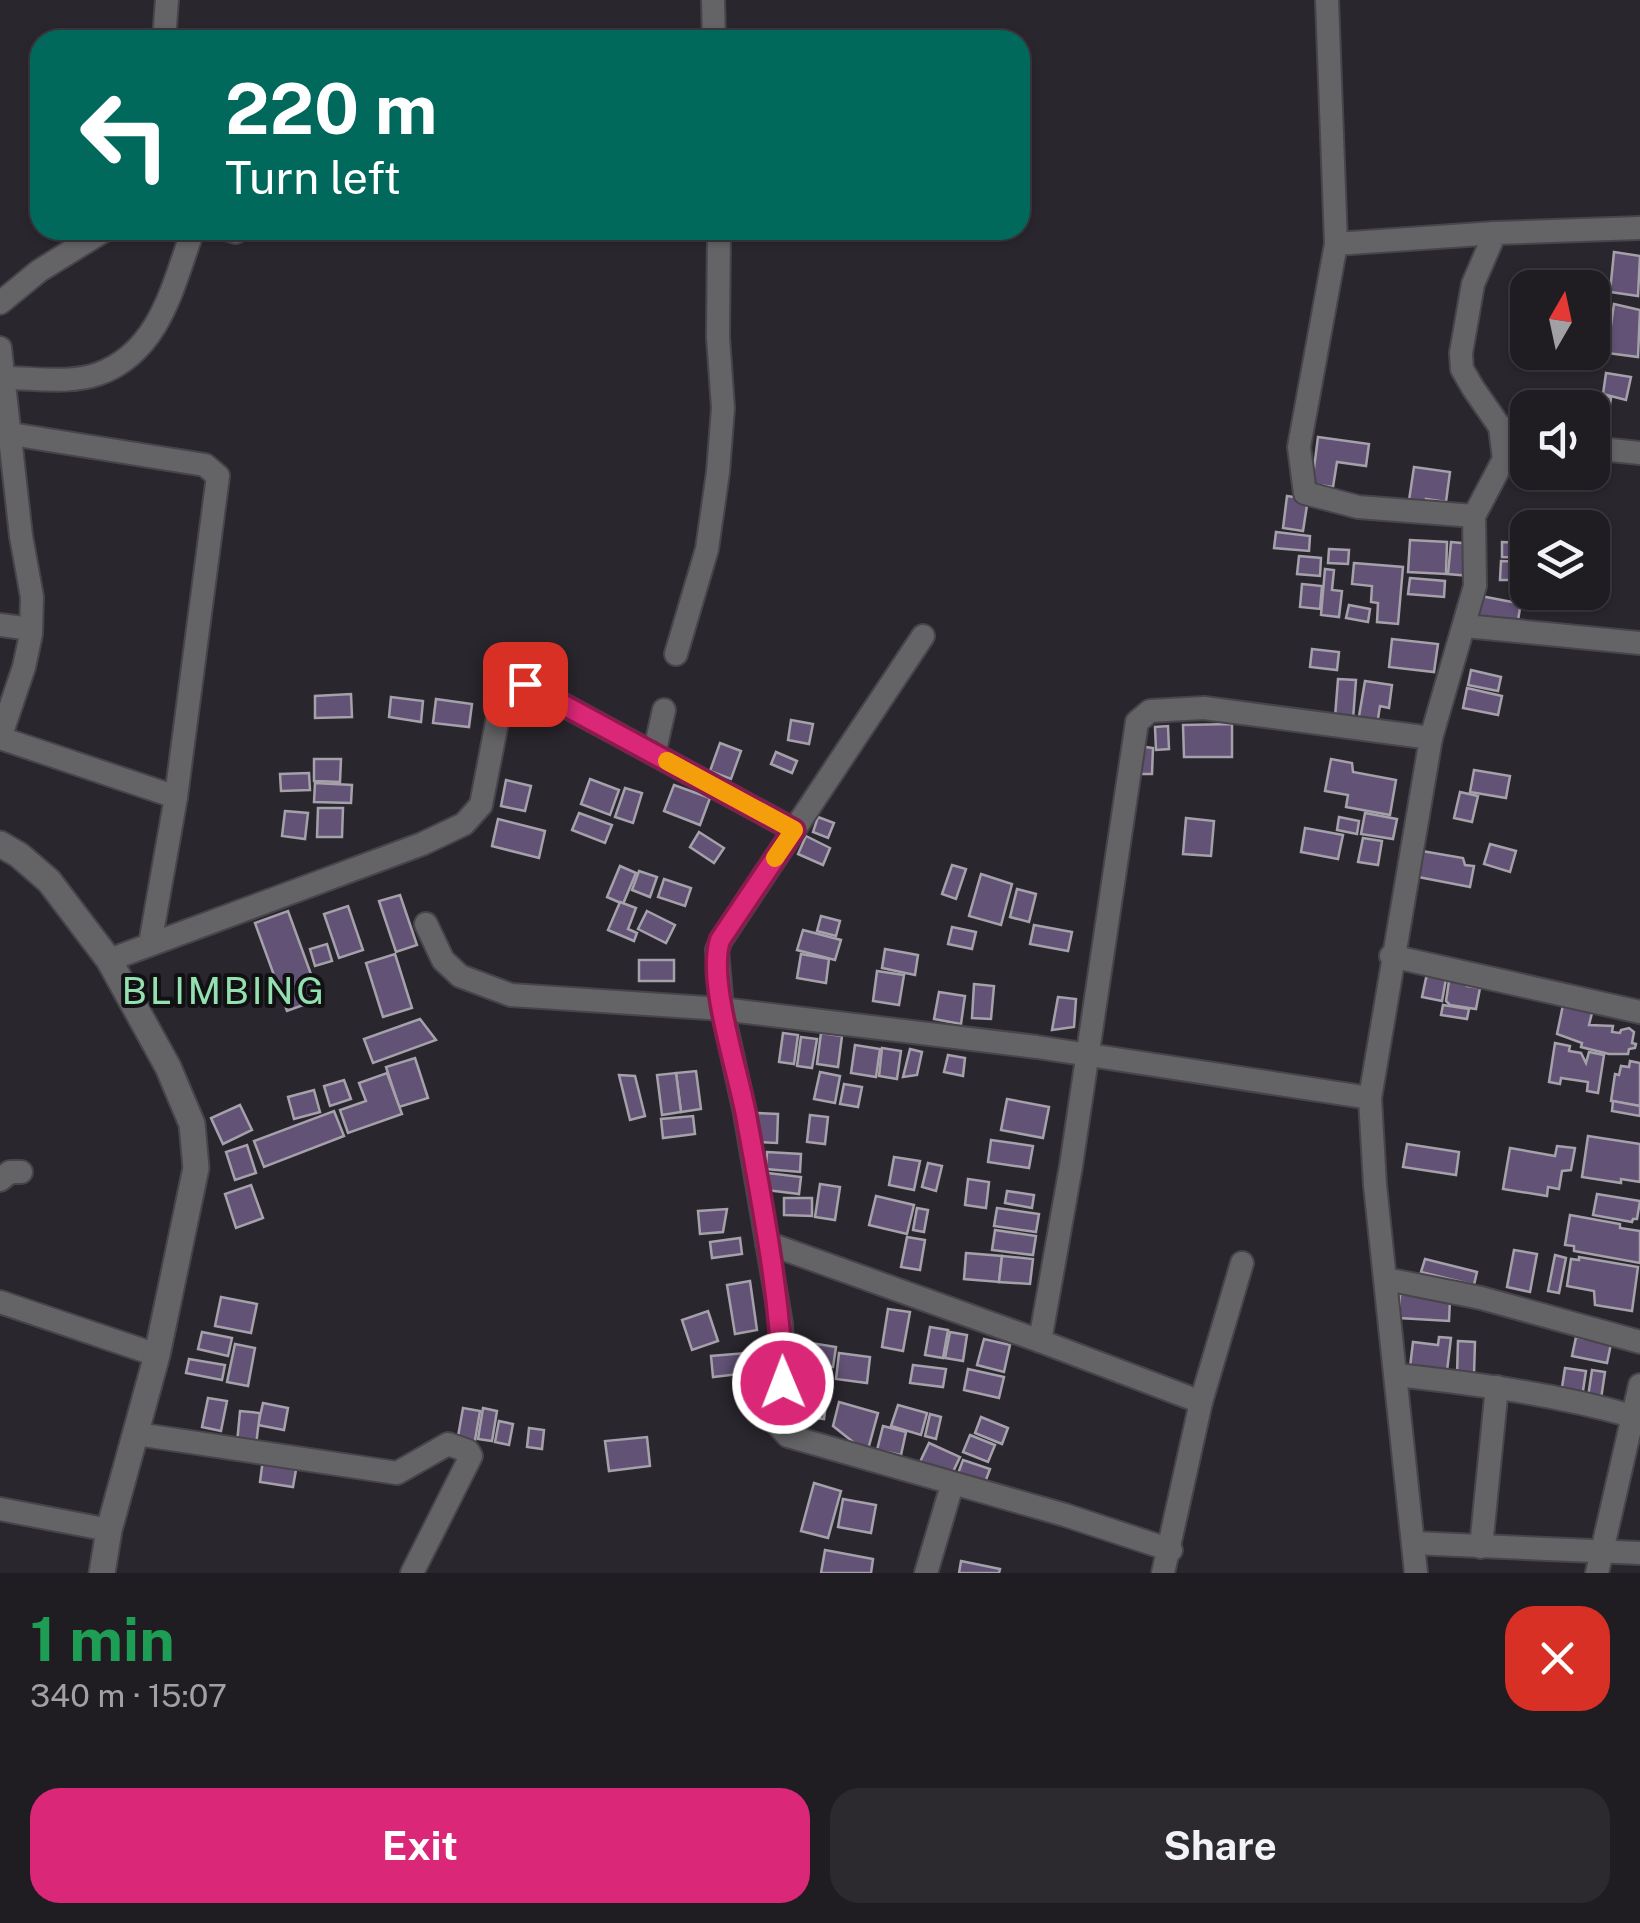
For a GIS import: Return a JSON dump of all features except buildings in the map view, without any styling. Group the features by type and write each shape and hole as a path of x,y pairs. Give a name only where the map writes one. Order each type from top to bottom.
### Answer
{"street":[{"path":"165,30 167,0"},
{"path":"712,0 714,30"},
{"path":"1327,0 1336,244 1300,447 1305,493 1358,507 1474,516"},
{"path":"1336,244 1640,228"},
{"path":"1416,1573 1375,1185 1370,1098 1431,738 1475,586 1474,516 1504,459 1500,427 1472,388 1462,369 1461,354 1473,284 1496,233"},
{"path":"0,303 88,240"},
{"path":"5,378 71,379 98,374 129,357 159,322 190,240"},
{"path":"676,654 707,549 718,472 723,408 718,337 719,240"},
{"path":"0,348 32,597 24,666 0,738 176,797"},
{"path":"1500,427 1510,429"},
{"path":"10,434 205,465 218,476 176,797 150,944"},
{"path":"1610,450 1640,453"},
{"path":"0,626 31,629"},
{"path":"1466,626 1640,643"},
{"path":"923,636 717,950 722,1009 746,1113 782,1324 783,1383 776,1416 778,1429 788,1436 1082,1520 1171,1550"},
{"path":"108,960 422,844 464,824 481,805 499,710 508,685 525,684 794,830"},
{"path":"1040,1341 1088,1055 1133,732 1141,716 1162,708 1204,708 1431,738"},
{"path":"654,754 664,710"},
{"path":"0,844 49,881 108,960 168,1067 192,1124 196,1146 196,1168 157,1356 109,1530 102,1573"},
{"path":"426,924 443,960 460,976 511,994 722,1009 1088,1055 1370,1098"},
{"path":"1392,956 1640,1012"},
{"path":"767,1243 1200,1402"},
{"path":"1164,1573 1200,1402 1242,1263"},
{"path":"1386,1279 1481,1298 1640,1342"},
{"path":"0,1302 157,1356"},
{"path":"1397,1375 1497,1386 1632,1416"},
{"path":"1600,1563 1640,1385"},
{"path":"1481,1547 1497,1386"},
{"path":"137,1434 397,1473 448,1444 468,1451 471,1456 412,1573"},
{"path":"926,1573 952,1485"},
{"path":"0,1510 109,1530"},
{"path":"1414,1544 1481,1547 1600,1563 1640,1553"}],"slow traffic":[{"path":"667,761 794,830 775,858"}],"district":[{"name":"BLIMBING","path":"224,991"}],"route":[{"path":"525,684 794,830 717,950 722,1009 746,1113 782,1324 783,1383"}]}
